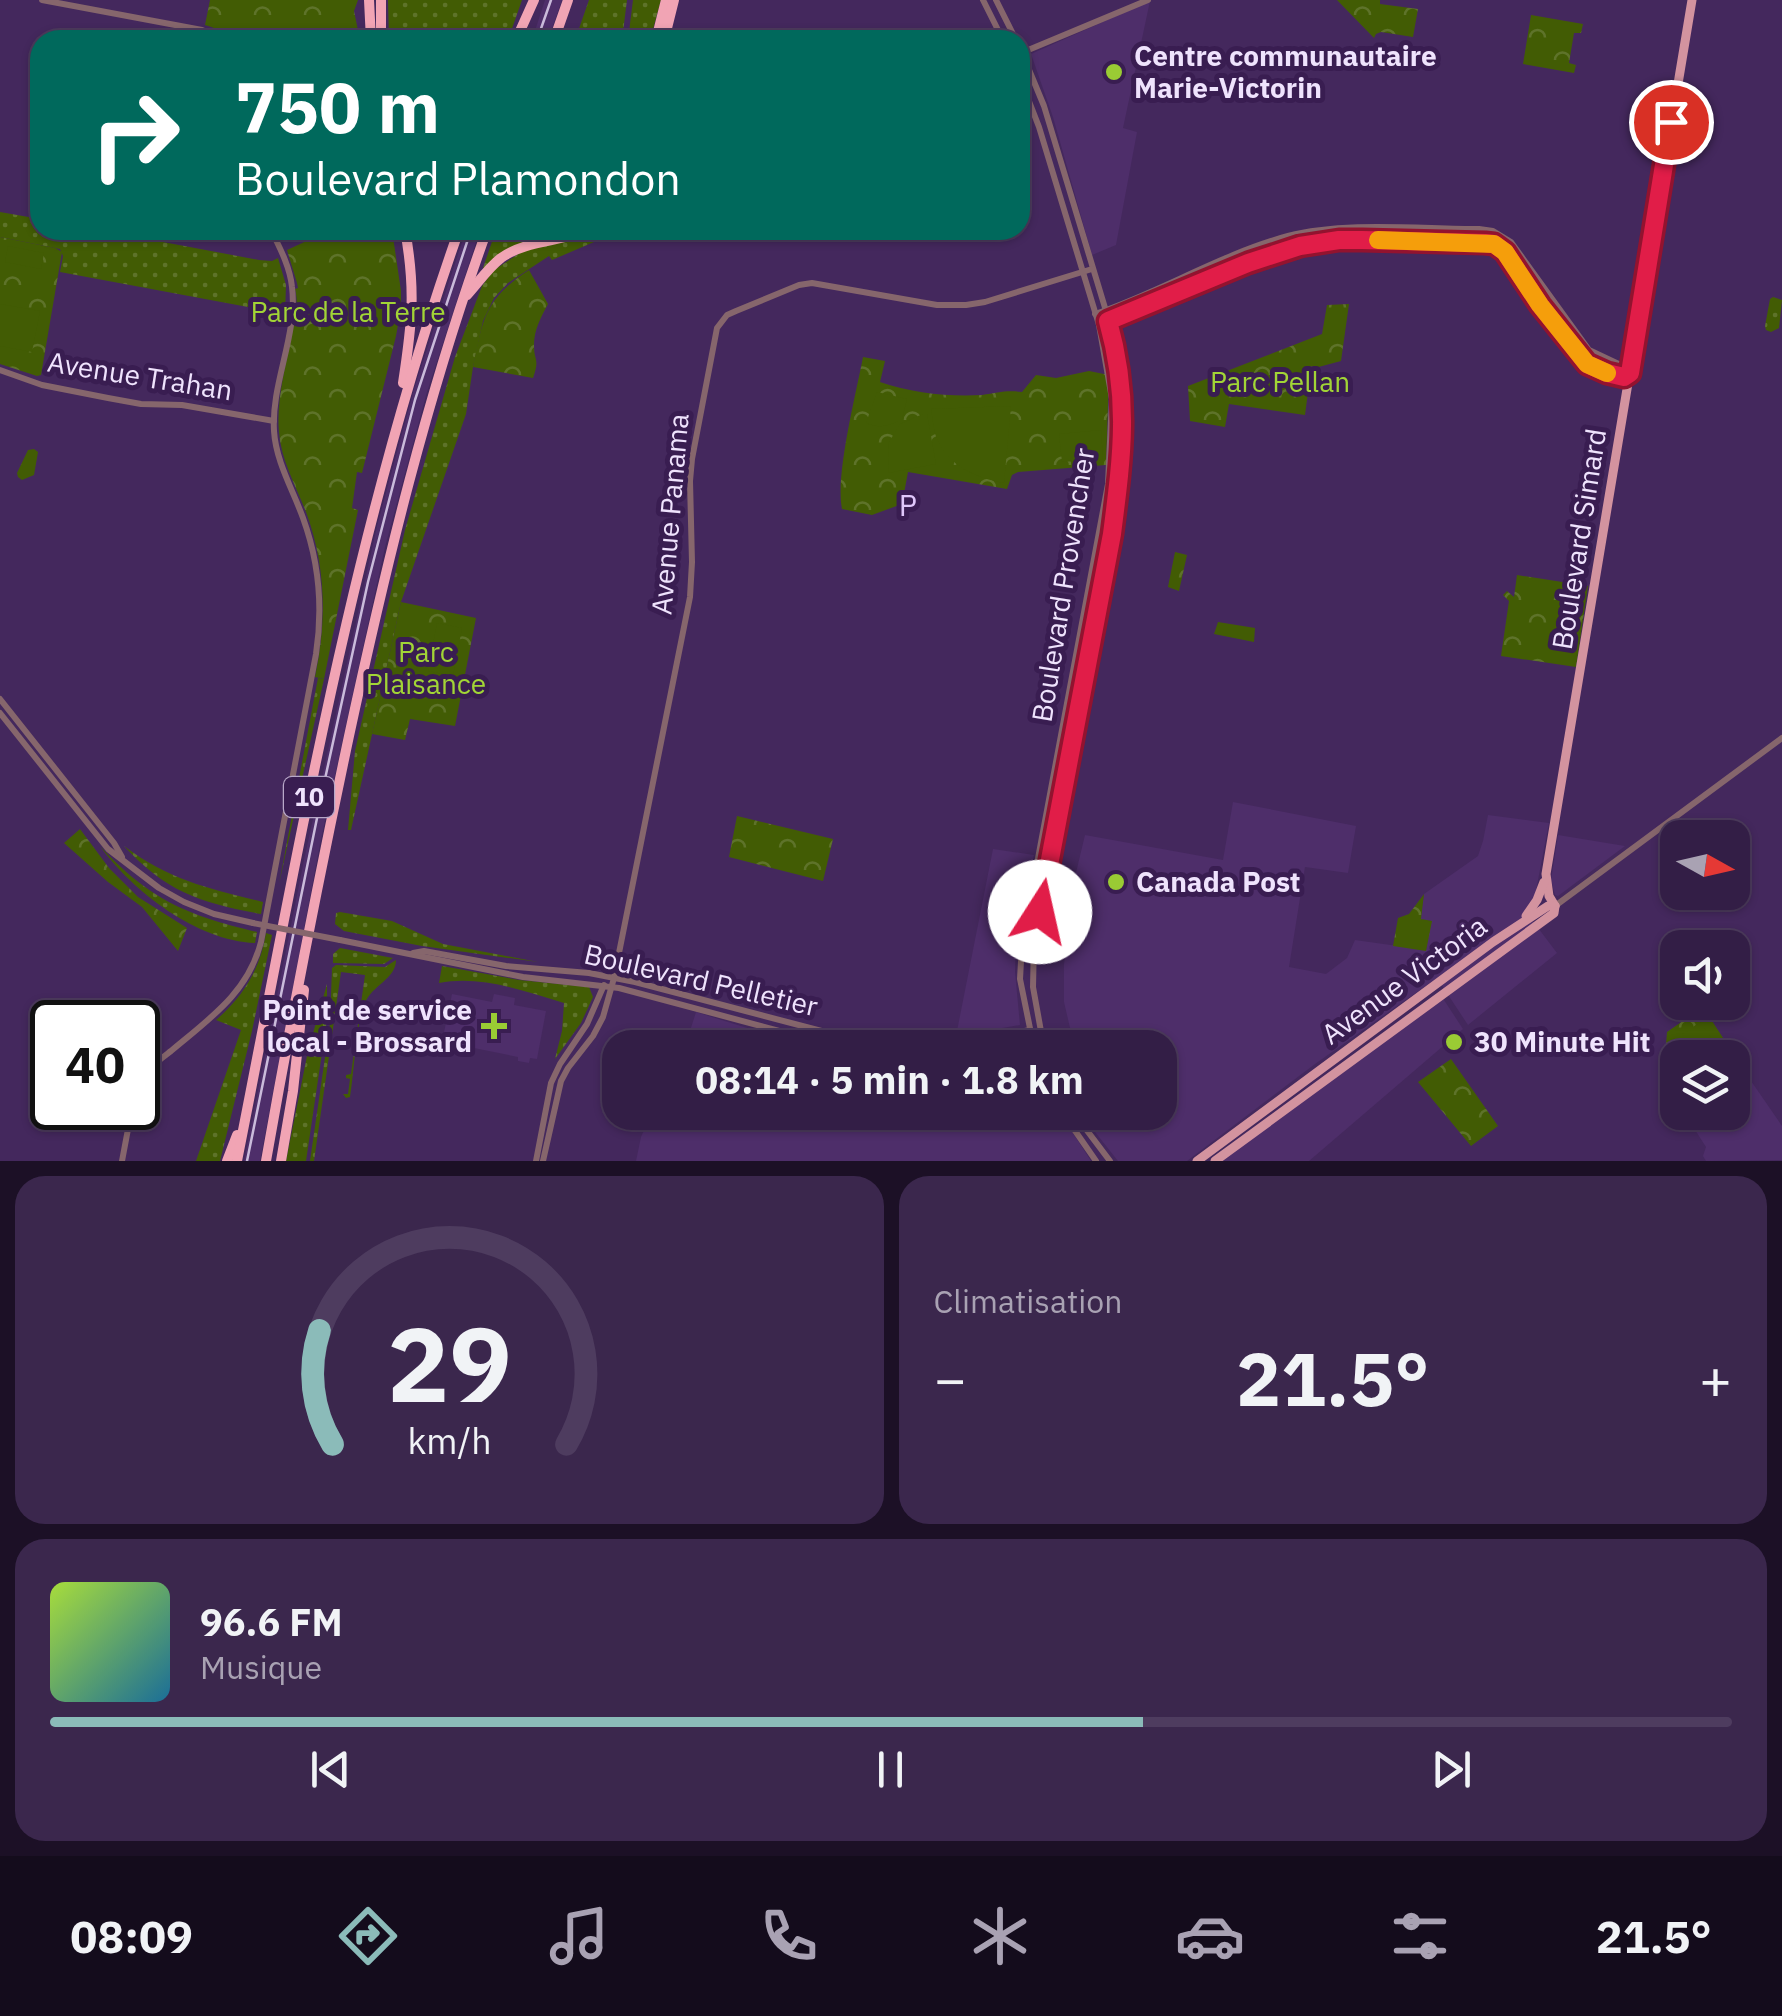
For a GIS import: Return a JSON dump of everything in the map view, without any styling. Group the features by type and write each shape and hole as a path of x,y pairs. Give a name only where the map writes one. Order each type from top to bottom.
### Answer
{"highway":[{"path":"369,0 370,30"},
{"path":"381,0 382,30"},
{"path":"524,30 535,0"},
{"path":"558,30 568,0"},
{"path":"658,30 666,0"},
{"path":"666,30 674,0"},
{"path":"398,418 413,315 407,240"},
{"name":"10","path":"237,1161 350,606 398,418 456,240"},
{"name":"10","path":"266,1161 329,832 384,579 429,408 484,240"},
{"path":"463,300 489,269 508,254 550,240"},
{"path":"280,1161 293,1091 306,954"},
{"path":"227,1161 247,1110"}],"main road":[{"name":"Boulevard Simard","path":"1555,906 1549,896 1546,874 1692,0"},
{"path":"1521,922 1537,900 1546,874"},
{"name":"Avenue Victoria","path":"1555,906 1554,913 1286,1102 1521,922 1555,906"},
{"path":"1196,1161 1286,1102"},
{"path":"1215,1161 1286,1102"}],"street":[{"path":"42,0 202,30"},
{"path":"983,0 999,30"},
{"path":"996,0 1011,30"},
{"path":"1030,47 1148,0"},
{"name":"Boulevard Provencher","path":"1030,74 1049,123 1105,310 1124,399 1112,534 1036,935 1034,1029"},
{"name":"Boulevard Provencher","path":"1030,103 1095,314 1112,400 1108,484 1022,944 1020,979 1034,1029"},
{"path":"1039,126 1049,123"},
{"path":"1095,314 1286,236 1340,228 1479,229 1493,231 1511,242 1590,350 1630,373 1624,377 1587,364 1540,305 1505,252 1485,243 1339,240 1300,246 1248,263 1098,325"},
{"path":"160,1059 236,995 251,970 261,942 314,662 320,613 314,554 278,454 274,421 293,294 287,264 276,240"},
{"name":"Avenue Panama","path":"539,1161 551,1083 610,980 690,597 692,459 717,328 736,311 799,285 822,284 937,306 957,306 986,302 1092,269"},
{"name":"Avenue Trahan","path":"0,370 42,384 108,398 188,406 274,421"},
{"name":"Boulevard Pelletier","path":"0,698 122,858"},
{"name":"Boulevard Pelletier","path":"0,713 108,849 159,888 214,914 523,977 610,980 679,992 818,1030"},
{"name":"Avenue Victoria","path":"1555,906 1782,738"},
{"name":"Boulevard Pelletier","path":"610,980 781,1030"},
{"name":"Boulevard Pelletier","path":"1029,1030 1034,1029"},
{"path":"122,1161 128,1130"},
{"path":"1074,1130 1096,1161"},
{"path":"1087,1130 1110,1161"}],"shaded area":[{"path":"545,0 562,0 552,30 535,30"},
{"path":"1150,1 1123,128 1137,132 1116,245 1092,255 1031,54"},
{"path":"463,240 477,240 427,392 385,547 321,839 260,1161 244,1161 377,526 414,389"},
{"path":"1233,802 1356,826 1348,873 1305,867 1289,967 1326,974 1347,958 1355,940 1426,950 1431,921 1420,919 1424,894 1478,856 1488,815 1549,823 1534,901 1526,912 1557,953 1468,1025 1437,978 1187,1161 1118,1161 1093,1130 1177,1130 1177,1030 1071,1030 1064,1002 1064,964 1074,881 1085,835 1223,860"},
{"path":"1558,835 1625,846 1558,896 1551,880"},
{"path":"993,849 1034,855 1016,941 1020,1025 957,1030"},
{"name":"Point de service local - Brossard","path":"452,994 492,1002 494,994 515,998 514,1005 546,1011 537,1059 530,1058 529,1063 469,1047 467,1052 442,1042"},
{"path":"1442,997 1463,1029 1309,1161 1220,1161"},
{"path":"696,1012 754,1030 690,1030"},
{"path":"1750,1079 1782,1126 1782,1160 1706,1161 1706,1147 1695,1130 1750,1130"},
{"path":"644,1130 1071,1130 1091,1161 636,1161"}],"green space":[{"path":"210,0 358,0 354,11 358,30 217,30 205,25"},
{"path":"388,0 522,0 512,30 389,30"},
{"path":"589,0 627,0 623,30 578,30"},
{"path":"633,0 661,0 653,30 629,30"},
{"path":"1337,0 1380,0 1380,4 1418,9 1413,37 1381,32 1374,38"},
{"path":"1531,15 1583,24 1581,33 1574,33 1569,63 1576,65 1574,73 1523,64"},
{"path":"0,212 30,217 30,240 152,240 259,260 278,258 286,285 285,314 60,272 60,249 0,237"},
{"path":"0,237 62,252 41,375 0,364"},
{"name":"Parc de la Terre","path":"309,240 393,240 401,291 396,336 362,473 357,472 352,508 358,510 324,679 315,677 323,614 318,553 283,453 278,420 298,288 287,250"},
{"path":"493,240 540,240 520,245 483,268"},
{"path":"561,240 599,240 552,260 549,256 508,283 494,298 483,321 466,414 401,602 348,830 355,751 405,530 455,357 482,286 494,270 523,251"},
{"path":"8,246 44,253 41,269 5,262"},
{"path":"529,270 548,304 535,334 533,378 473,367 488,311 503,290"},
{"path":"1773,297 1782,300 1779,328 1771,332 1765,326"},
{"path":"0,304 40,311 32,352 0,346"},
{"name":"Parc Pellan","path":"1349,304 1341,361 1311,369 1305,415 1229,404 1225,427 1190,421 1188,386 1322,334 1327,305"},
{"path":"863,357 885,361 880,382 944,395 1022,392 1036,375 1056,378 1089,371 1109,375 1106,465 1018,472 1012,475 1007,489 908,472 902,504 872,515 842,509 844,456"},
{"path":"877,392 907,399 902,419 884,426 866,423"},
{"path":"1011,406 1004,483 965,470 943,450 931,409"},
{"path":"927,414 936,464 888,473 889,442 900,424"},
{"path":"1101,430 1103,459 1062,462 1059,434"},
{"path":"28,450 38,452 34,475 22,480 17,473"},
{"path":"1175,552 1187,555 1179,591 1168,587"},
{"path":"1517,575 1588,586 1576,667 1501,656 1509,601 1503,595 1507,591 1514,597"},
{"name":"Parc Plaisance","path":"401,602 476,618 455,726 410,719 405,740 372,734"},
{"path":"1218,622 1255,628 1254,642 1214,634"},
{"path":"437,623 462,628 453,676 428,671"},
{"path":"318,678 324,679 279,884"},
{"path":"737,816 833,839 823,881 729,857"},
{"path":"80,829 109,868 138,897 187,928 178,951 142,907 64,843"},
{"path":"100,846 153,892 189,912 257,932 255,943 211,933 168,911 130,880"},
{"path":"124,846 174,875 263,902 261,914 186,893 139,862"},
{"path":"1424,894 1421,919 1432,921 1426,951 1393,946 1398,918 1409,914"},
{"path":"336,913 392,921 443,944 538,962 344,931 335,924"},
{"path":"266,933 272,935 220,1161 196,1161 241,1030 216,1020 249,981"},
{"path":"340,948 393,958 384,964 333,963 333,954"},
{"path":"396,960 392,972 365,1003 350,1097 346,1098 343,1094 348,1094 350,1079 346,1075 351,1074 365,975 341,972 314,1161 310,1161 330,1023 332,968 385,967"},
{"path":"442,966 589,987 593,997 581,1023 555,1059 564,1003 486,983 439,983"},
{"path":"327,984 327,1019 306,1161 286,1161 308,1051"},
{"path":"1684,1020 1711,1020 1724,1040 1666,1040 1667,1032"},
{"path":"1700,1022 1713,1040 1674,1040"},
{"path":"1451,1059 1498,1126 1471,1146 1418,1082"}],"tram line":[{"path":"540,30 551,0"},
{"path":"247,1161 368,582 415,400 468,240"}],"slow traffic":[{"path":"1378,240 1494,244 1505,252 1540,305 1587,364 1607,373"}],"place":[{"name":"Centre communautaire Marie-Victorin","path":"1114,72"},
{"name":"Canada Post","path":"1116,882"},
{"name":"Point de service local - Brossard","path":"494,1026"},
{"name":"30 Minute Hit","path":"1454,1042"}],"district":[{"name":"P","path":"909,506"}],"route":[{"path":"1040,912 1120,475 1124,399 1108,321 1248,263 1300,246 1339,240 1485,243 1505,252 1540,305 1587,364 1624,377 1630,373 1671,122"}]}
